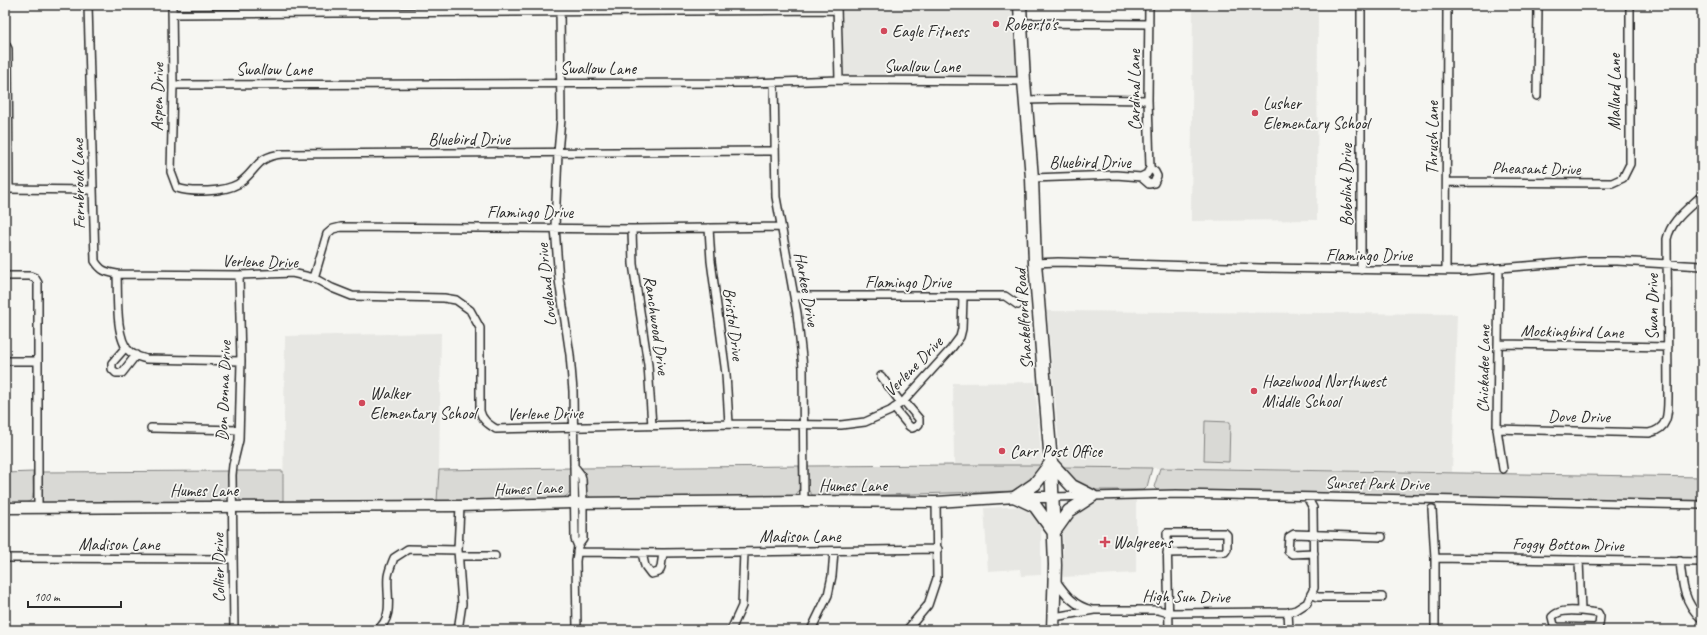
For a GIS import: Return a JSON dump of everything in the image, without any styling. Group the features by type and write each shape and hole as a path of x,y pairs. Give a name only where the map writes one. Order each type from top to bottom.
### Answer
{"main road":[{"name":"Shackelford Road","path":"1020,5 1024,81 1032,178 1036,263 1051,463 1056,581 1053,630"},
{"path":"1016,497 1035,484 1051,463 1072,486 1092,496"},
{"path":"1016,497 1035,506 1044,515 1054,532 1069,511 1092,496"}],"street":[{"name":"Fernbrook Lane","path":"88,5 95,261 99,268 104,272 117,274"},
{"name":"Aspen Drive","path":"172,5 173,84 171,172 177,188"},
{"name":"Cardinal Lane","path":"1146,173 1150,5"},
{"name":"Bobolink Drive","path":"1360,5 1362,270"},
{"name":"Thrush Lane","path":"1446,5 1446,270"},
{"path":"1537,96 1538,5"},
{"name":"Mallard Lane","path":"1623,178 1630,164 1630,5"},
{"path":"172,14 560,8 837,7 838,80"},
{"name":"Loveland Drive","path":"560,8 561,119 555,227 559,280 571,362 574,466 579,502 575,539 577,549 577,630"},
{"path":"1020,23 1149,24"},
{"path":"5,43 8,49 7,189 93,190"},
{"name":"Swallow Lane","path":"173,84 774,83 838,80 1024,81"},
{"name":"Harkee Drive","path":"774,83 776,197 780,227 794,296 803,359 804,501"},
{"path":"1026,100 1148,100"},
{"name":"Bluebird Drive","path":"177,188 194,191 232,187 239,183 258,163 267,157 275,155 774,151"},
{"name":"Bluebird Drive","path":"1032,178 1146,173"},
{"name":"Pheasant Drive","path":"1447,182 1612,183 1623,178"},
{"name":"Swan Drive","path":"1660,429 1665,424 1668,416 1667,239 1669,229 1674,222 1702,195"},
{"name":"Flamingo Drive","path":"314,278 327,234 341,227 780,227"},
{"name":"Ranchwood Drive","path":"632,228 633,264 648,365 652,426"},
{"name":"Bristol Drive","path":"709,228 711,261 724,360 729,424"},
{"name":"Flamingo Drive","path":"1036,263 1058,262 1262,268 1463,271 1585,261 1667,263 1702,266"},
{"name":"Chickadee Lane","path":"1499,268 1498,430 1503,469"},
{"name":"Verlene Drive","path":"117,274 239,275 292,273 314,278 332,288 352,296 444,298 456,300 464,304 470,310 480,328 480,415 487,423 496,429 729,424 855,424 876,418 902,402 960,337 962,329 963,297"},
{"path":"117,274 120,336 129,351 146,359 240,361"},
{"name":"Don Donna Drive","path":"233,506 233,465 239,440 239,275"},
{"path":"5,276 30,276 35,278 38,287 38,507"},
{"name":"Flamingo Drive","path":"794,296 1005,296 1018,305"},
{"name":"Mockingbird Lane","path":"1499,344 1668,347"},
{"path":"126,347 112,363 116,373 122,372 136,355"},
{"path":"5,361 37,361"},
{"path":"881,376 902,402 919,419 919,424 912,428 894,408"},
{"path":"151,428 239,430"},
{"name":"Dove Drive","path":"1498,430 1649,433 1660,429"},
{"name":"Sunset Park Drive","path":"1052,497 1176,494 1702,505"},
{"name":"Humes Lane","path":"5,508 460,506 579,502 936,502 1016,497 1052,497"},
{"path":"1307,497 1313,508 1314,588 1311,594 1318,597 1382,597"},
{"path":"907,630 928,606 937,578 938,549 936,502"},
{"name":"Collier Drive","path":"233,506 234,630"},
{"path":"458,630 462,604 459,553 460,506"},
{"path":"1432,509 1435,558 1435,630"},
{"path":"1167,553 1225,552 1227,548 1227,535 1225,533 1167,533 1167,553 1169,630"},
{"path":"1314,553 1292,554 1288,551 1289,537 1294,534 1382,536"},
{"path":"377,630 382,626 390,604 388,576 394,558 408,549 495,556"},
{"name":"Madison Lane","path":"577,549 663,553 834,552 938,549"},
{"path":"642,552 645,566 651,574 659,572 662,567 663,553"},
{"path":"731,630 742,606 744,552"},
{"path":"811,630 828,595 832,576 834,552"},
{"name":"Madison Lane","path":"5,558 233,559"},
{"name":"Foggy Bottom Drive","path":"1435,558 1702,562"},
{"path":"1579,560 1581,611"},
{"path":"1680,562 1683,588 1691,608 1702,619"},
{"path":"1056,581 1066,596 1072,601 1084,608 1094,610"},
{"name":"High Sun Drive","path":"1054,617 1094,610 1158,610 1169,613 1288,612 1307,603 1311,594"},
{"path":"1581,611 1598,613 1600,617 1599,625 1595,628 1557,627 1554,625 1552,617 1555,614 1561,612 1581,611"},
{"path":"1288,612 1289,630"}],"shaded area":[{"path":"843,5 1013,5 1016,76 843,76"},
{"name":"Lusher Elementary School","path":"1193,5 1318,5 1317,220 1191,221"},
{"name":"Hazelwood Northwest Middle School","path":"1047,311 1457,314 1452,472 1061,467"},
{"name":"Walker Elementary School","path":"441,333 439,470 437,501 283,501 285,336"},
{"path":"1035,382 1042,465 954,465 953,383"},
{"path":"1205,421 1230,422 1229,462 1204,461"},
{"path":"1042,465 1039,476 1016,491 817,497 810,492 807,484 807,466"},
{"path":"799,466 800,487 793,497 593,499 586,493 581,468"},
{"path":"1061,467 1152,468 1147,487 1144,490 1083,490"},
{"path":"571,468 570,493 561,500 437,501 439,470"},
{"path":"1160,468 1702,477 1702,503 1163,491 1157,490 1154,487"},
{"path":"229,471 230,486 228,494 223,501 219,502 42,503 40,499 39,472"},
{"path":"235,471 283,471 283,501 245,502 240,500 236,493"},
{"path":"33,472 33,496 31,500 23,503 5,504 5,473"},
{"path":"1136,500 1136,573 1063,577 1063,523 1088,501"},
{"path":"1026,506 1041,522 1041,575 1021,576 1020,569 988,571 984,508"}],"place":[{"name":"Roberto's","path":"996,24"},
{"name":"Eagle Fitness","path":"884,31"},
{"name":"Lusher Elementary School","path":"1255,113"},
{"name":"Hazelwood Northwest Middle School","path":"1254,391"},
{"name":"Walker Elementary School","path":"362,403"},
{"name":"Carr Post Office","path":"1002,451"},
{"name":"Walgreens","path":"1105,542"}]}
